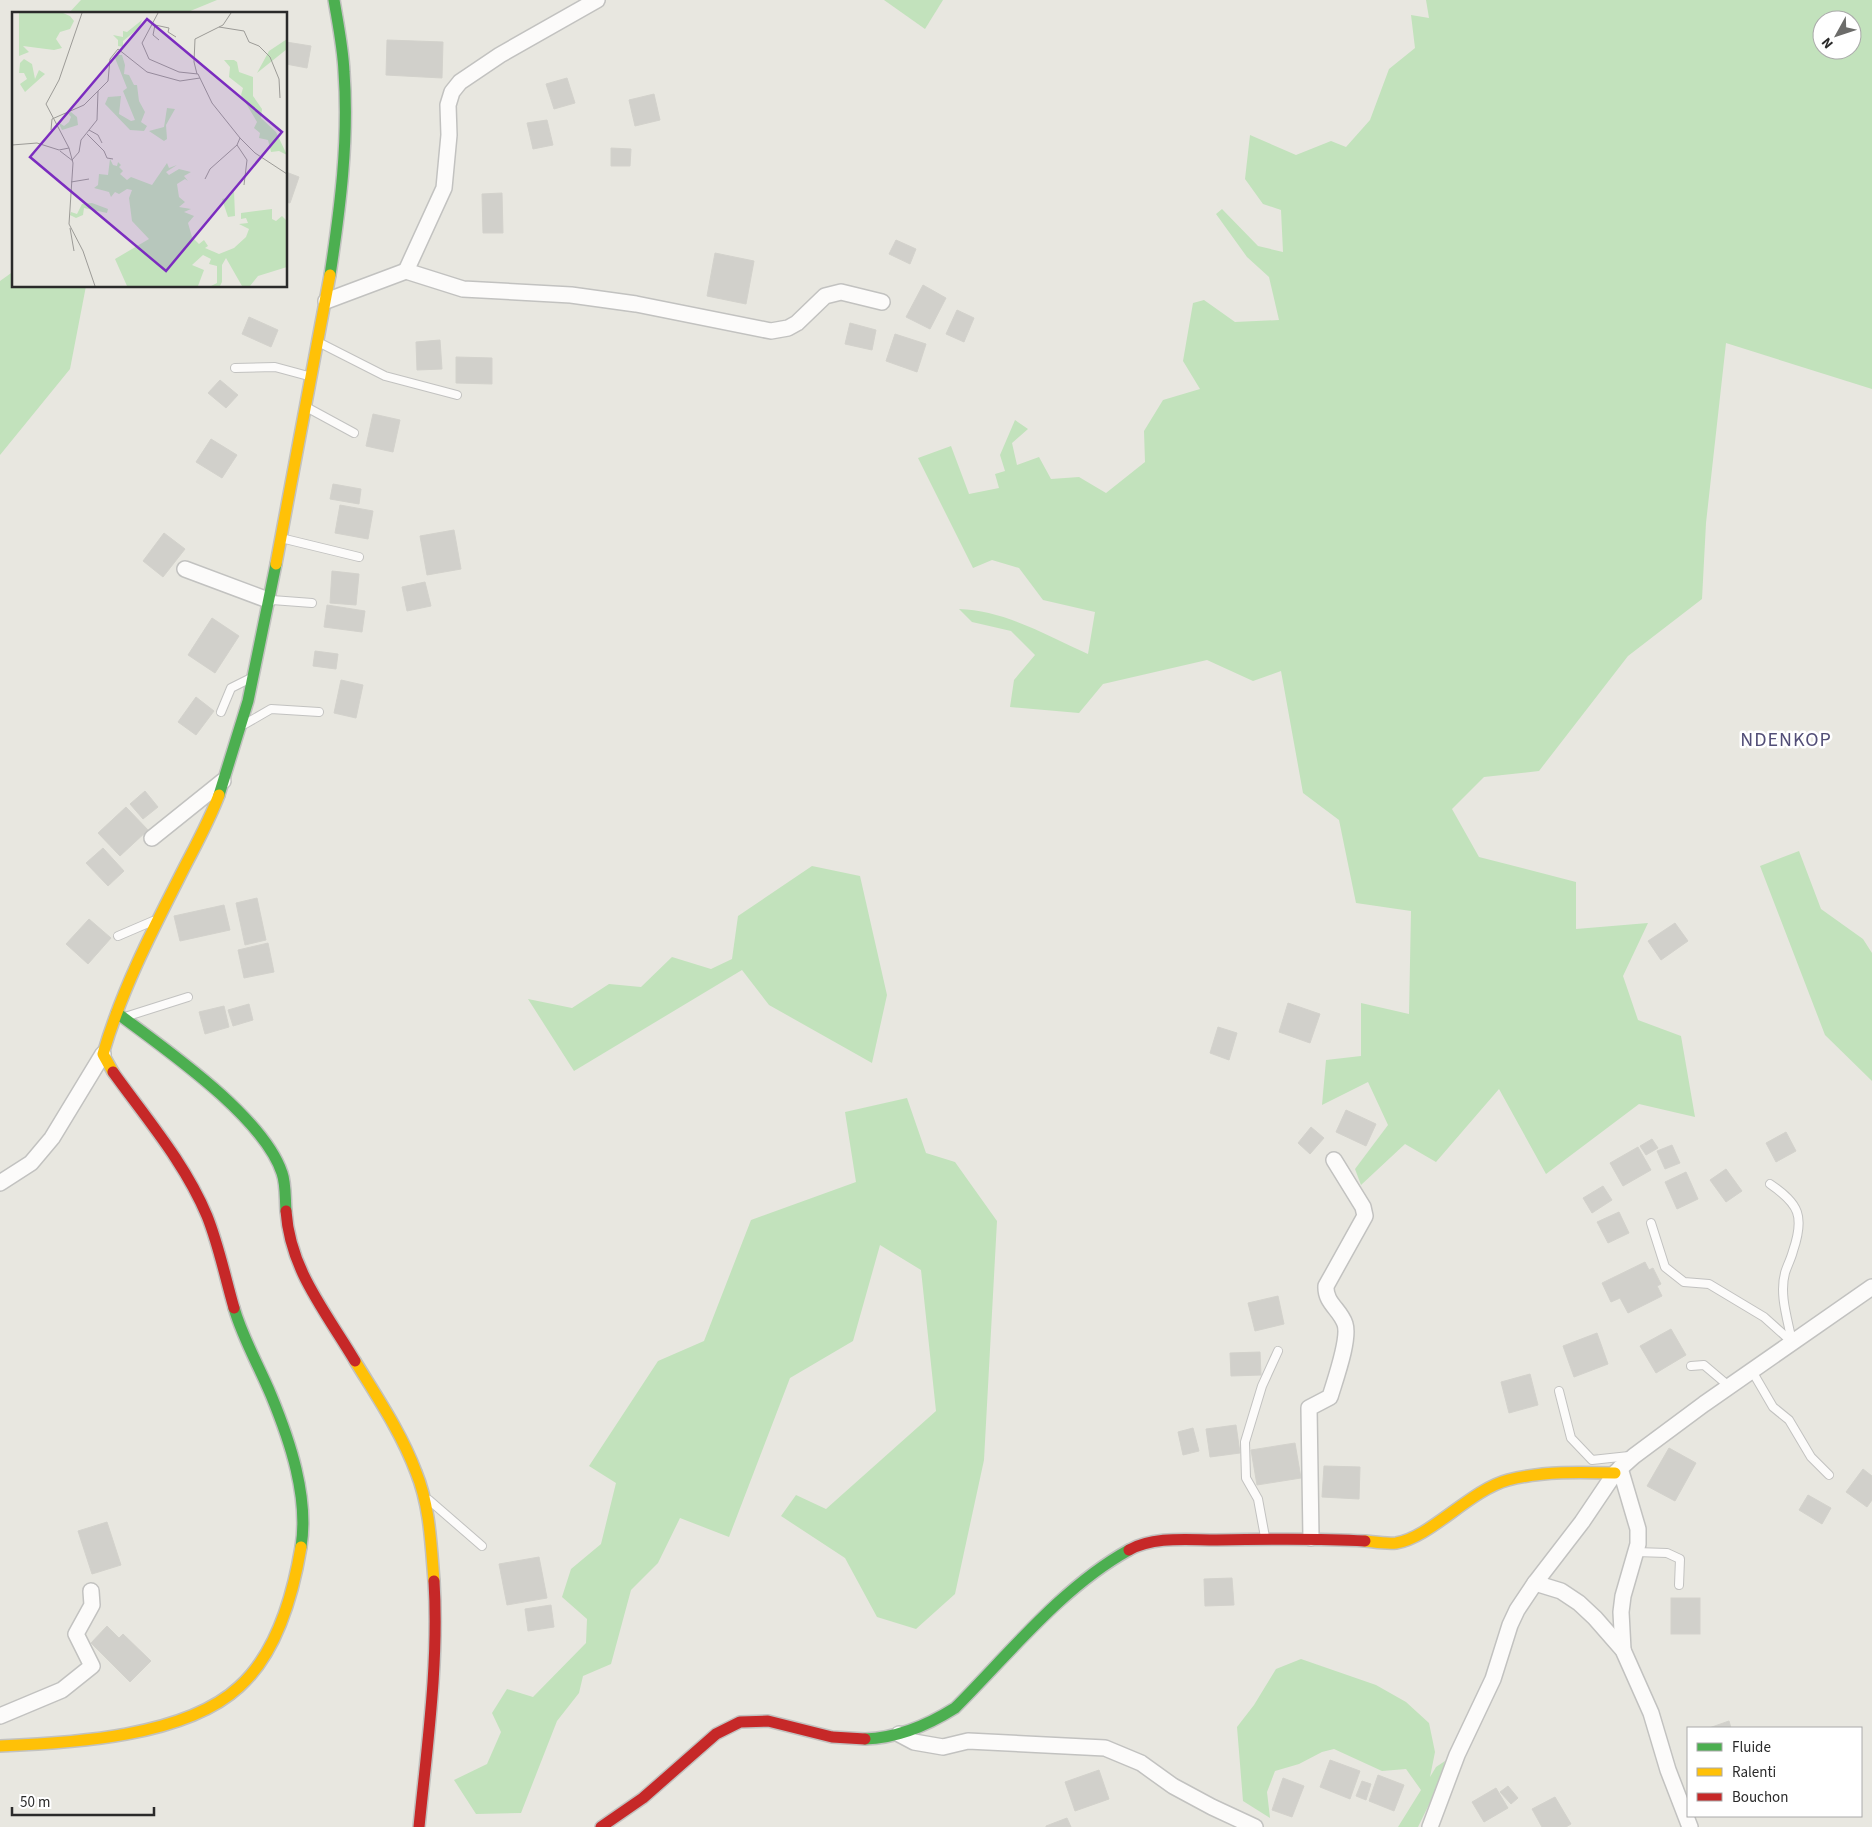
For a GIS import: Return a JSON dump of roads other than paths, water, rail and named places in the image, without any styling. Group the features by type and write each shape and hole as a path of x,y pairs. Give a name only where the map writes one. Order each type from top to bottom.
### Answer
{"street":[{"path":"0,1183 32,1163 37,1157 52,1138 103,1054 159,918 214,810 240,727 253,676 281,538 326,301 338,206 345,115 345,78 334,0"},
{"path":"406,271 444,188 449,136 448,105 452,92 460,82 500,55 597,0"},
{"path":"326,301 406,271 462,289 580,296 636,304 771,331 788,328 797,323 811,307 825,296 841,292 882,302"},
{"path":"185,569 268,600"},
{"path":"152,838 223,781"},
{"path":"120,1015 188,1066 254,1128 272,1150 284,1174 288,1232 296,1261 304,1280 331,1320 400,1436 417,1473 424,1496 430,1530 436,1616 430,1720 419,1827"},
{"path":"0,1746 64,1744 161,1726 198,1714 220,1702 243,1684 259,1665 280,1623 294,1576 301,1541 303,1510 294,1462 271,1395 243,1335 215,1239 205,1213 183,1174 108,1065 103,1054"},
{"path":"1311,1538 1309,1408 1330,1397 1345,1333 1345,1325 1330,1302 1326,1286 1365,1216 1363,1207 1334,1160"},
{"path":"1430,1827 1457,1755 1492,1679 1510,1625 1535,1583 1582,1522 1618,1470 1634,1456 1872,1286"},
{"path":"601,1827 620,1816 716,1734 737,1722 754,1718 846,1739 899,1734 938,1720 955,1708 1067,1595 1101,1566 1137,1546 1162,1541 1311,1538 1396,1543 1418,1534 1484,1490 1508,1480 1561,1472 1618,1470"},
{"path":"1618,1470 1638,1529 1636,1552 1623,1596 1621,1612 1623,1650"},
{"path":"1535,1583 1561,1591 1579,1603 1623,1650 1651,1713 1668,1770 1690,1827"},
{"path":"0,1716 62,1690 92,1666 76,1634 92,1605 90,1591"},
{"path":"899,1734 914,1742 943,1747 968,1741 996,1741 1104,1748 1142,1763 1173,1786 1255,1827"}],"lane":[{"path":"318,342 385,376 457,395"},
{"path":"235,368 275,367 312,377"},
{"path":"306,407 354,434"},
{"path":"281,538 359,557"},
{"path":"268,600 312,603"},
{"path":"221,712 231,688 253,676"},
{"path":"240,727 271,709 319,712"},
{"path":"118,936 159,918"},
{"path":"120,1015 188,997"},
{"path":"1770,1184 1790,1198 1800,1219 1794,1250 1784,1273 1783,1292 1792,1342"},
{"path":"1651,1223 1665,1267 1684,1282 1709,1284 1764,1317 1792,1342"},
{"path":"1265,1539 1258,1499 1246,1478 1245,1442 1262,1386 1278,1351"},
{"path":"1691,1366 1704,1365 1730,1387"},
{"path":"1752,1371 1773,1407 1789,1420 1812,1457 1829,1475"},
{"path":"1559,1391 1571,1438 1592,1460 1634,1456"},
{"path":"424,1496 482,1546"},
{"path":"1636,1552 1667,1553 1680,1559 1679,1585"}],"district":[{"name":"NDENKOP","path":"1786,740"}]}
